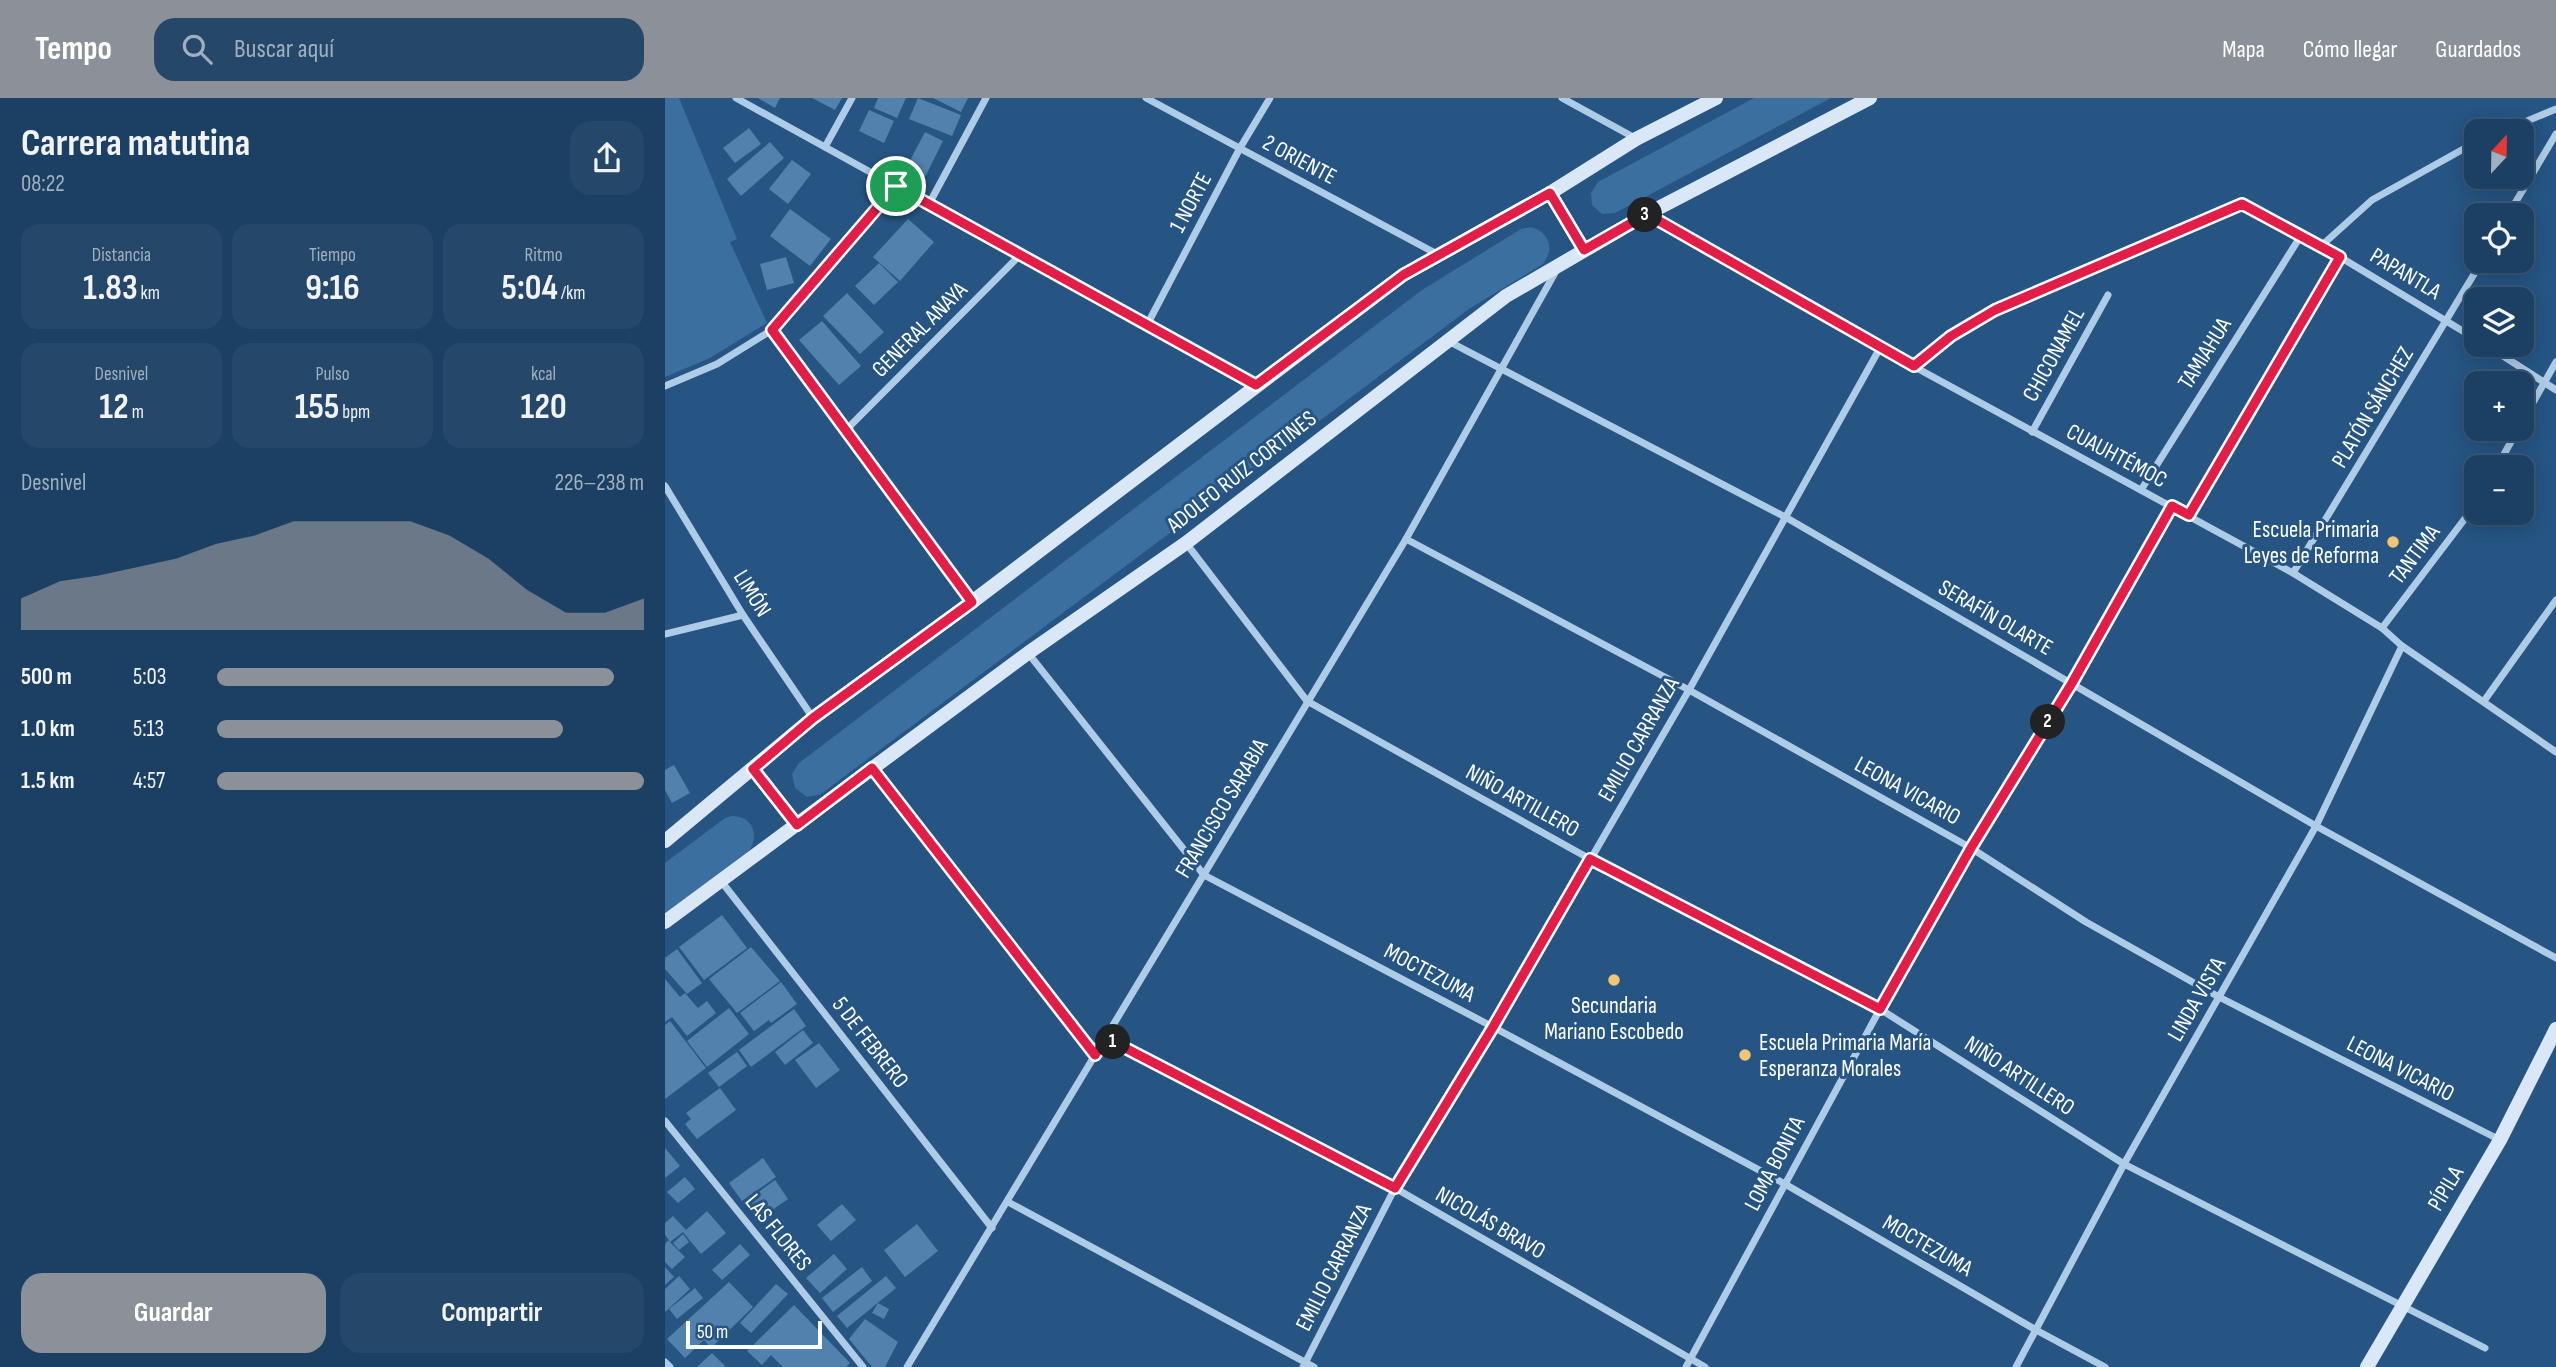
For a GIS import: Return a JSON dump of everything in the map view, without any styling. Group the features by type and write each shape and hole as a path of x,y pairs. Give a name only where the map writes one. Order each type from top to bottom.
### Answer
{"main road":[{"path":"665,841 813,718 972,602 1403,275 1550,193 1636,139 1716,98"},
{"name":"ADOLFO RUIZ CORTINES","path":"665,922 1028,653 1186,543 1506,296 1647,214 1870,98"},
{"path":"1550,193 1584,250"},
{"path":"753,769 797,825"},
{"name":"PÍPILA","path":"2367,1367 2500,1140 2556,1029"}],"street":[{"path":"736,98 1256,385"},
{"path":"825,147 852,98"},
{"path":"929,204 986,98"},
{"name":"2 ORIENTE","path":"1146,98 1437,254"},
{"name":"1 NORTE","path":"1147,325 1270,98"},
{"path":"1565,99 1636,139"},
{"path":"2531,119 2556,108"},
{"path":"2515,203 2556,134"},
{"path":"2320,247 2372,200 2464,149"},
{"path":"665,386 717,365 772,330 896,186"},
{"name":"PAPANTLA","path":"2242,204 2340,257 2464,331"},
{"name":"CHICONAMEL","path":"1914,366 1951,336 1995,310 2242,204"},
{"name":"CUAUHTÉMOC","path":"1647,214 1880,348 2293,573 2382,628 2402,646 2556,752"},
{"name":"TAMIAHUA","path":"2141,490 2300,237"},
{"name":"GENERAL ANAYA","path":"845,431 1020,255"},
{"path":"2189,515 2340,257"},
{"name":"FRANCISCO SARABIA","path":"907,1367 1406,539 1560,263"},
{"name":"PLATÓN SÁNCHEZ","path":"2293,573 2475,273"},
{"name":"CHICONAMEL","path":"2032,432 2108,295"},
{"path":"772,330 972,602"},
{"name":"SERAFÍN OLARTE","path":"1447,341 1787,518 2316,826 2556,958"},
{"name":"EMILIO CARRANZA","path":"1305,1365 1395,1188 1493,1027 1689,690 1880,348"},
{"path":"2505,357 2556,390"},
{"path":"2534,400 2556,362"},
{"name":"LIMÓN","path":"665,486 743,615 813,718"},
{"name":"LOMA BONITA","path":"1686,1367 1880,1009 1971,848 2072,683 2172,506"},
{"name":"TANTIMA","path":"2382,628 2464,520"},
{"name":"LEONA VICARIO","path":"1406,539 1689,690 1971,848 2086,922 2219,997 2500,1140"},
{"name":"NIÑO ARTILLERO","path":"1186,543 1307,701 1590,859 1880,1009 2124,1164 2485,1348"},
{"path":"2484,701 2556,600"},
{"path":"665,634 743,615"},
{"name":"LINDA VISTA","path":"2016,1367 2124,1164 2316,826 2402,646"},
{"name":"MOCTEZUMA","path":"1028,653 1204,875 1785,1184 2036,1331 2105,1367"},
{"path":"872,768 1095,1055"},
{"name":"5 DE FEBRERO","path":"720,880 992,1228"},
{"name":"NICOLÁS BRAVO","path":"1106,1038 1395,1188 1705,1367"},
{"name":"LAS FLORES","path":"665,1121 863,1367"},
{"path":"1008,1202 1305,1365 1314,1367"},
{"path":"665,1362 670,1367"}],"shaded area":[{"path":"665,98 679,98 737,239 730,242 767,323 710,358 665,377"},
{"path":"1754,98 1831,98 1615,213 1602,214 1592,205 1591,193 1598,182"},
{"path":"1531,227 1542,233 1548,242 1549,253 1543,264 1469,309 821,794 807,797 795,788 792,774 799,763 1422,290 1521,229"},
{"path":"732,816 745,819 752,827 754,838 749,851 665,914 665,863 725,818"}],"building":[{"path":"758,98 780,98 775,108"},
{"path":"812,98 842,98 835,110"},
{"path":"878,98 906,98 897,118 874,108"},
{"path":"918,98 961,115 952,136 909,119"},
{"path":"933,98 968,98 961,112"},
{"path":"869,110 894,121 884,143 859,131"},
{"path":"749,128 761,144 735,163 723,148"},
{"path":"925,132 943,141 925,177 906,168"},
{"path":"770,142 784,158 741,196 727,179"},
{"path":"792,160 811,174 788,204 769,189"},
{"path":"790,209 831,239 810,266 770,236"},
{"path":"908,219 934,242 900,281 873,257"},
{"path":"786,257 794,283 767,290 760,264"},
{"path":"879,263 898,282 874,305 855,286"},
{"path":"847,293 884,332 860,354 823,316"},
{"path":"822,321 861,366 839,385 799,340"},
{"path":"674,765 690,793 672,803 665,790 665,770"},
{"path":"722,915 747,948 704,980 679,947"},
{"path":"751,947 780,981 737,1013 709,979"},
{"path":"677,949 702,983 687,994 665,969 665,958"},
{"path":"665,979 680,997 685,993 698,1008 707,1001 716,1013 687,1036 672,1017 665,1022"},
{"path":"781,982 797,1004 771,1023 769,1020 754,1031 740,1013"},
{"path":"729,1008 749,1034 707,1067 687,1041"},
{"path":"794,1009 806,1026 751,1067 739,1050"},
{"path":"670,1021 706,1068 665,1099 665,1025"},
{"path":"803,1030 813,1043 785,1065 775,1052"},
{"path":"819,1043 840,1070 816,1088 795,1060"},
{"path":"737,1052 747,1066 719,1087 708,1073"},
{"path":"720,1088 736,1110 697,1139 685,1124 691,1119 686,1113"},
{"path":"665,1148 680,1166 665,1178"},
{"path":"763,1158 776,1177 742,1201 729,1183"},
{"path":"685,1177 695,1189 678,1203 667,1192"},
{"path":"775,1180 788,1199 758,1220 745,1202"},
{"path":"842,1204 856,1220 831,1241 817,1225"},
{"path":"707,1211 726,1233 701,1254 683,1232 670,1242 685,1257 672,1269 665,1262 665,1244 669,1240 665,1235 665,1223 673,1216 686,1230"},
{"path":"917,1224 938,1251 905,1277 884,1250"},
{"path":"683,1234 689,1242 679,1250 673,1243"},
{"path":"740,1244 750,1255 722,1280 712,1270"},
{"path":"834,1254 847,1269 820,1293 806,1278"},
{"path":"665,1267 674,1277 665,1285"},
{"path":"862,1267 872,1281 833,1312 822,1298"},
{"path":"679,1276 690,1289 665,1312 665,1289"},
{"path":"886,1276 896,1288 847,1328 837,1316"},
{"path":"729,1282 753,1307 711,1348 704,1340 685,1358 667,1339"},
{"path":"776,1284 788,1294 751,1333 740,1323"},
{"path":"695,1288 703,1298 677,1319 669,1309"},
{"path":"878,1303 889,1309 884,1319 872,1313"},
{"path":"794,1305 850,1363 846,1367 783,1367 771,1355 762,1365 747,1351"},
{"path":"865,1319 898,1342 885,1367 872,1367 849,1339"},
{"path":"712,1353 726,1367 697,1367"}],"place":[{"name":"Escuela Primaria Leyes de Reforma","path":"2393,542"},
{"name":"Secundaria Mariano Escobedo","path":"1614,980"},
{"name":"Escuela Primaria María Esperanza Morales","path":"1745,1055"}],"route":[{"path":"896,186 1256,385 1403,275 1550,193 1584,250 1647,214 1914,366 1951,336 1995,310 2242,204 2340,257 2189,515 2172,506 2072,683 1971,848 1880,1009 1590,859 1493,1027 1395,1188 1106,1038 1095,1055 872,768 797,825 753,769 813,718 972,602 772,330 896,186"}]}
